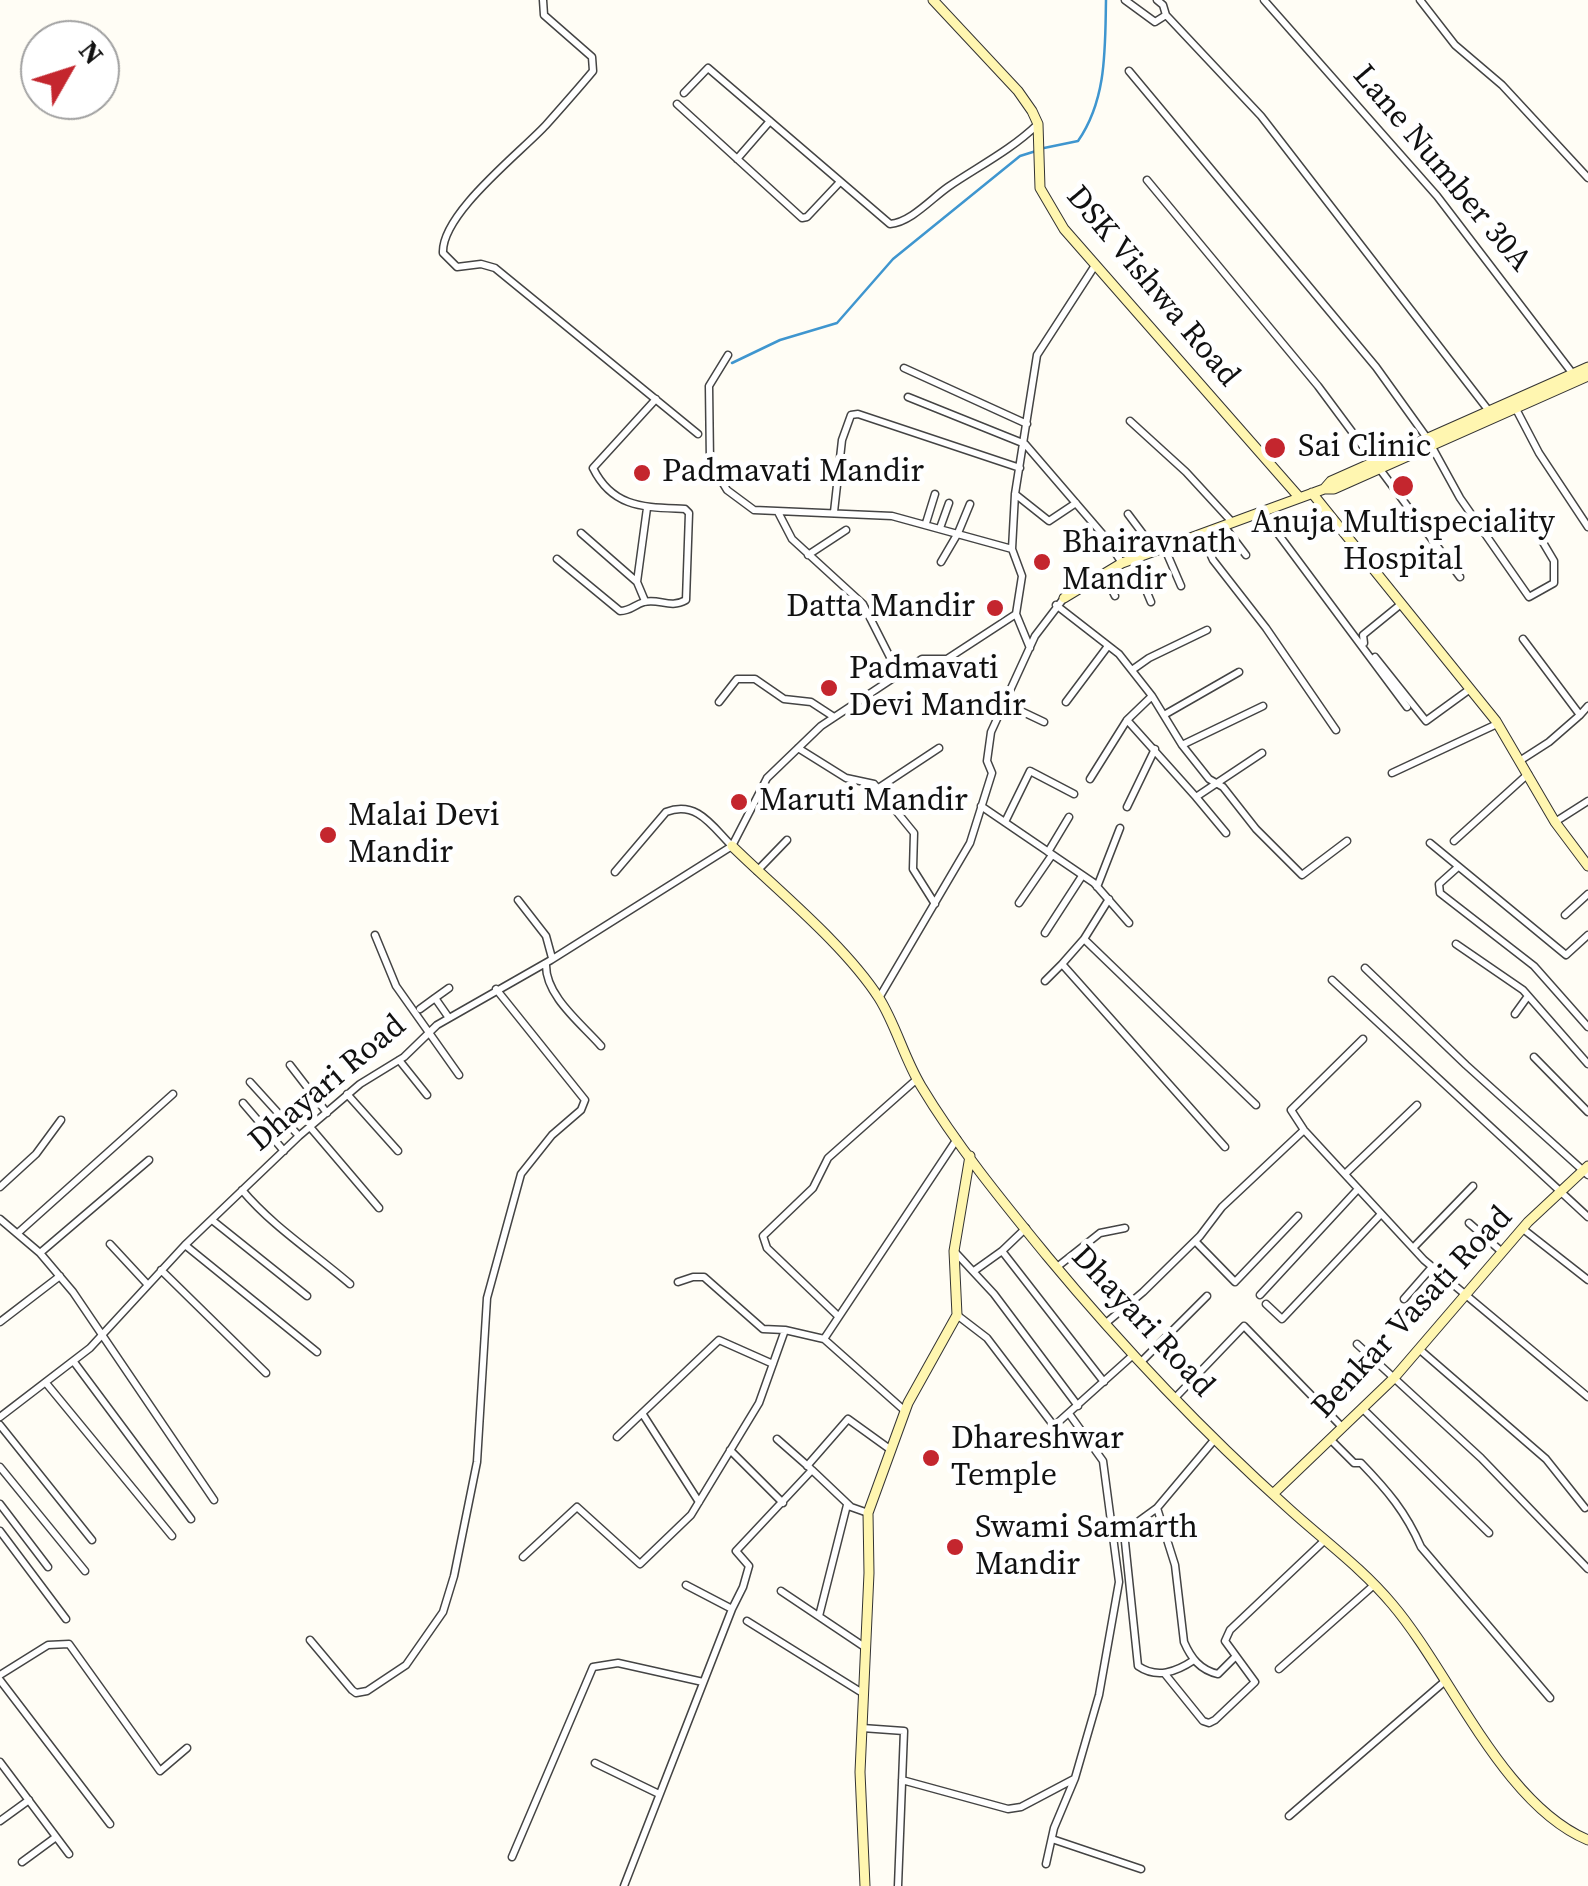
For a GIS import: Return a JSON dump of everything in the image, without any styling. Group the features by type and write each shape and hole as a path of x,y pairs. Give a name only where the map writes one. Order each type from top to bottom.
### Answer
{"street":[{"path":"543,0 544,15 592,56 593,70 545,126 464,208 444,240 443,253 464,269 481,264 496,268 698,434"},
{"path":"684,93 708,68 839,183 895,225 1038,129 1018,90 933,0"},
{"path":"1126,0 1155,22 1166,15"},
{"path":"1156,0 1261,116 1488,411"},
{"name":"Lane Number 30A","path":"1264,0 1437,196 1583,379"},
{"path":"1420,0 1454,45 1502,84 1588,178"},
{"path":"1129,71 1376,366 1529,597 1554,584 1554,560 1535,529"},
{"path":"677,104 803,218 839,183"},
{"path":"737,159 770,122"},
{"name":"DSK Vishwa Road","path":"1038,129 1040,188 1047,204 1094,267 1299,497"},
{"path":"1148,180 1318,386 1460,578"},
{"path":"1030,648 1016,614 1022,576 1012,549 1014,494 1038,355 1094,267"},
{"path":"728,354 709,386 710,462 726,490 754,510 892,516 1012,549"},
{"path":"879,998 970,843 992,773 988,761 991,732 1030,648 1060,602 1128,561 1324,489 1331,481 1516,409 1583,379 1588,367"},
{"path":"904,368 1027,424"},
{"path":"1429,442 1488,411 1583,379"},
{"path":"908,397 1024,444 1128,561 1151,602"},
{"path":"557,560 620,611 646,601 672,606 686,600 692,516 685,509 637,508 597,477 593,468 656,399"},
{"path":"1516,409 1539,453 1588,527"},
{"path":"834,512 842,440 851,415 858,414 1020,468"},
{"path":"1130,421 1186,472 1228,524 1246,554"},
{"path":"1312,493 1498,724 1555,822 1588,866"},
{"path":"926,523 935,494"},
{"path":"1014,494 1049,522 1076,503"},
{"path":"940,528 950,502"},
{"path":"941,562 970,504"},
{"path":"637,582 647,508"},
{"path":"1261,510 1407,707"},
{"path":"778,512 792,540 863,604 898,675"},
{"path":"1128,514 1161,550 1181,586"},
{"path":"808,555 846,530"},
{"path":"582,533 637,582 646,601"},
{"path":"1202,536 1212,560 1266,628 1336,730"},
{"path":"1104,574 1115,596"},
{"path":"1060,602 1132,670 1210,779 1219,783 1256,829 1302,875 1348,841"},
{"path":"1401,604 1361,637 1424,720 1430,720 1470,688"},
{"path":"615,872 666,812 677,808 699,812 732,846 767,778 834,718 922,659 947,659 1016,614"},
{"path":"1132,670 1207,630"},
{"path":"1520,760 1585,712 1523,640"},
{"path":"1066,702 1108,646"},
{"path":"1164,715 1240,672"},
{"path":"719,702 737,680 750,678 784,699 811,702 834,718"},
{"path":"1090,778 1127,720 1152,696"},
{"path":"1004,702 1044,722"},
{"path":"1182,745 1263,706"},
{"path":"1127,720 1226,833"},
{"path":"1392,773 1498,724"},
{"path":"798,748 846,778 867,781 878,790 914,833 912,869 935,904"},
{"path":"878,790 939,748"},
{"path":"1128,807 1154,749"},
{"path":"1196,797 1262,752"},
{"path":"1005,822 1030,771 1074,794"},
{"path":"1454,841 1528,774"},
{"path":"1555,822 1588,801"},
{"path":"981,806 1098,887 1130,923"},
{"path":"1019,903 1069,818"},
{"path":"1098,887 1120,828"},
{"path":"757,871 787,840"},
{"path":"1430,844 1566,955 1588,934"},
{"name":"Dhayari Road","path":"0,1421 74,1362 185,1245 348,1094 449,1018 549,961 732,846 845,956 879,998 918,1080 970,1156 1136,1360 1374,1585 1420,1641 1444,1682 1518,1784 1568,1830 1588,1840"},
{"path":"1458,867 1439,884 1440,893 1534,966 1588,1027"},
{"path":"1045,933 1082,876"},
{"path":"1565,915 1588,894"},
{"path":"1045,980 1084,939 1109,899"},
{"path":"518,900 546,936 546,972 555,994 601,1046"},
{"path":"375,934 396,986 459,1075"},
{"path":"1084,939 1256,1105"},
{"path":"1456,944 1528,996 1588,1064"},
{"path":"1062,964 1225,1147"},
{"path":"1365,968 1466,1065 1586,1170"},
{"path":"1332,980 1588,1217"},
{"path":"420,1009 449,988"},
{"path":"310,1640 352,1690 366,1691 410,1661 443,1612 454,1576 476,1469 487,1298 521,1174 552,1135 582,1110 584,1100 496,989"},
{"path":"1515,1014 1528,996"},
{"path":"435,998 449,1018"},
{"path":"1363,1039 1291,1110 1304,1130 1432,1267 1588,1397"},
{"path":"1534,1057 1588,1112"},
{"path":"398,1060 427,1095"},
{"path":"290,1065 326,1113"},
{"path":"838,1316 767,1248 764,1236 813,1188 828,1158 918,1080"},
{"path":"250,1082 299,1136"},
{"path":"19,1232 172,1094"},
{"path":"348,1094 398,1150"},
{"path":"243,1103 284,1151"},
{"path":"1344,1174 1417,1106"},
{"path":"0,1187 36,1154 61,1120"},
{"path":"310,1128 378,1208"},
{"path":"1106,1323 1195,1241 1222,1207 1304,1130"},
{"path":"824,1339 958,1138"},
{"path":"865,1886 860,1772 868,1513 905,1411 957,1314 954,1251 970,1156"},
{"path":"40,1253 149,1160"},
{"name":"Benkar Vasati Road","path":"1274,1493 1394,1378 1523,1228 1586,1170"},
{"path":"1413,1248 1473,1186"},
{"path":"242,1190 260,1212 350,1284"},
{"path":"1260,1295 1358,1190"},
{"path":"1266,1304 1282,1319 1380,1214"},
{"path":"1195,1241 1235,1282 1298,1216"},
{"path":"0,1219 19,1232 60,1276 214,1500"},
{"path":"212,1220 307,1296"},
{"path":"1469,1222 1503,1252"},
{"path":"974,1271 1026,1228"},
{"path":"1057,1267 1100,1234 1124,1228"},
{"path":"1523,1228 1588,1280"},
{"path":"110,1244 148,1285"},
{"path":"185,1245 317,1352"},
{"path":"954,1251 974,1271 1078,1406"},
{"path":"1002,1251 1104,1382"},
{"path":"1404,1299 1432,1267"},
{"path":"161,1270 266,1373"},
{"path":"0,1322 60,1276"},
{"path":"678,1282 704,1277 762,1329 824,1339 905,1411"},
{"path":"957,1314 987,1338 1054,1426 1207,1296"},
{"path":"1175,1398 1244,1326 1342,1427"},
{"path":"523,1557 578,1507 640,1564 699,1502 759,1403 785,1330"},
{"path":"617,1436 719,1340 773,1364"},
{"path":"1357,1344 1495,1471 1588,1568"},
{"path":"1420,1349 1546,1459 1585,1508"},
{"path":"74,1362 190,1519"},
{"path":"46,1383 172,1536"},
{"path":"0,1400 8,1412"},
{"path":"1363,1409 1489,1534"},
{"path":"642,1413 699,1502"},
{"path":"1046,1864 1099,1695 1118,1582 1104,1461 1070,1415"},
{"path":"624,1886 702,1682 744,1587 749,1566 736,1551 783,1503 848,1419 891,1450"},
{"path":"0,1421 92,1540"},
{"path":"777,1438 848,1504 868,1513"},
{"path":"1194,1660 1165,1674 1138,1666 1124,1532 1158,1508 1216,1438"},
{"path":"1330,1440 1354,1463 1361,1463 1395,1498 1421,1547 1550,1698"},
{"path":"730,1450 783,1503"},
{"path":"0,1467 84,1571"},
{"path":"0,1504 48,1567"},
{"path":"819,1616 848,1504"},
{"path":"1158,1508 1175,1565 1184,1642 1194,1660 1208,1672 1218,1674 1235,1656"},
{"path":"0,1532 66,1620"},
{"path":"1165,1674 1203,1720 1210,1723 1255,1682 1225,1641 1230,1630 1326,1540"},
{"path":"686,1584 732,1610"},
{"path":"1279,1669 1374,1585"},
{"path":"781,1591 866,1648"},
{"path":"747,1621 864,1694"},
{"path":"110,1824 0,1678 48,1646 69,1644 160,1771 186,1748"},
{"path":"512,1858 594,1667 618,1663 702,1682"},
{"path":"1289,1816 1444,1682"},
{"path":"862,1728 904,1732 898,1886"},
{"path":"0,1762 69,1854"},
{"path":"595,1763 660,1794"},
{"path":"902,1780 1014,1809 1075,1778"},
{"path":"0,1821 28,1800"},
{"path":"22,1862 56,1837"},
{"path":"1052,1839 1140,1869"}],"waterway":[{"path":"1044,148 1078,141 1087,125 1103,73 1106,0"},
{"path":"732,363 780,340 837,323 893,259 1020,156 1036,151"}],"place":[{"name":"Sai Clinic","path":"1275,448"},
{"name":"Padmavati Mandir","path":"642,473"},
{"name":"Anuja Multispeciality Hospital","path":"1403,486"},
{"name":"Bhairavnath Mandir","path":"1042,562"},
{"name":"Datta Mandir","path":"995,608"},
{"name":"Padmavati Devi Mandir","path":"829,688"},
{"name":"Maruti Mandir","path":"739,802"},
{"name":"Malai Devi Mandir","path":"328,835"},
{"name":"Dhareshwar Temple","path":"931,1458"},
{"name":"Swami Samarth Mandir","path":"955,1547"}]}
